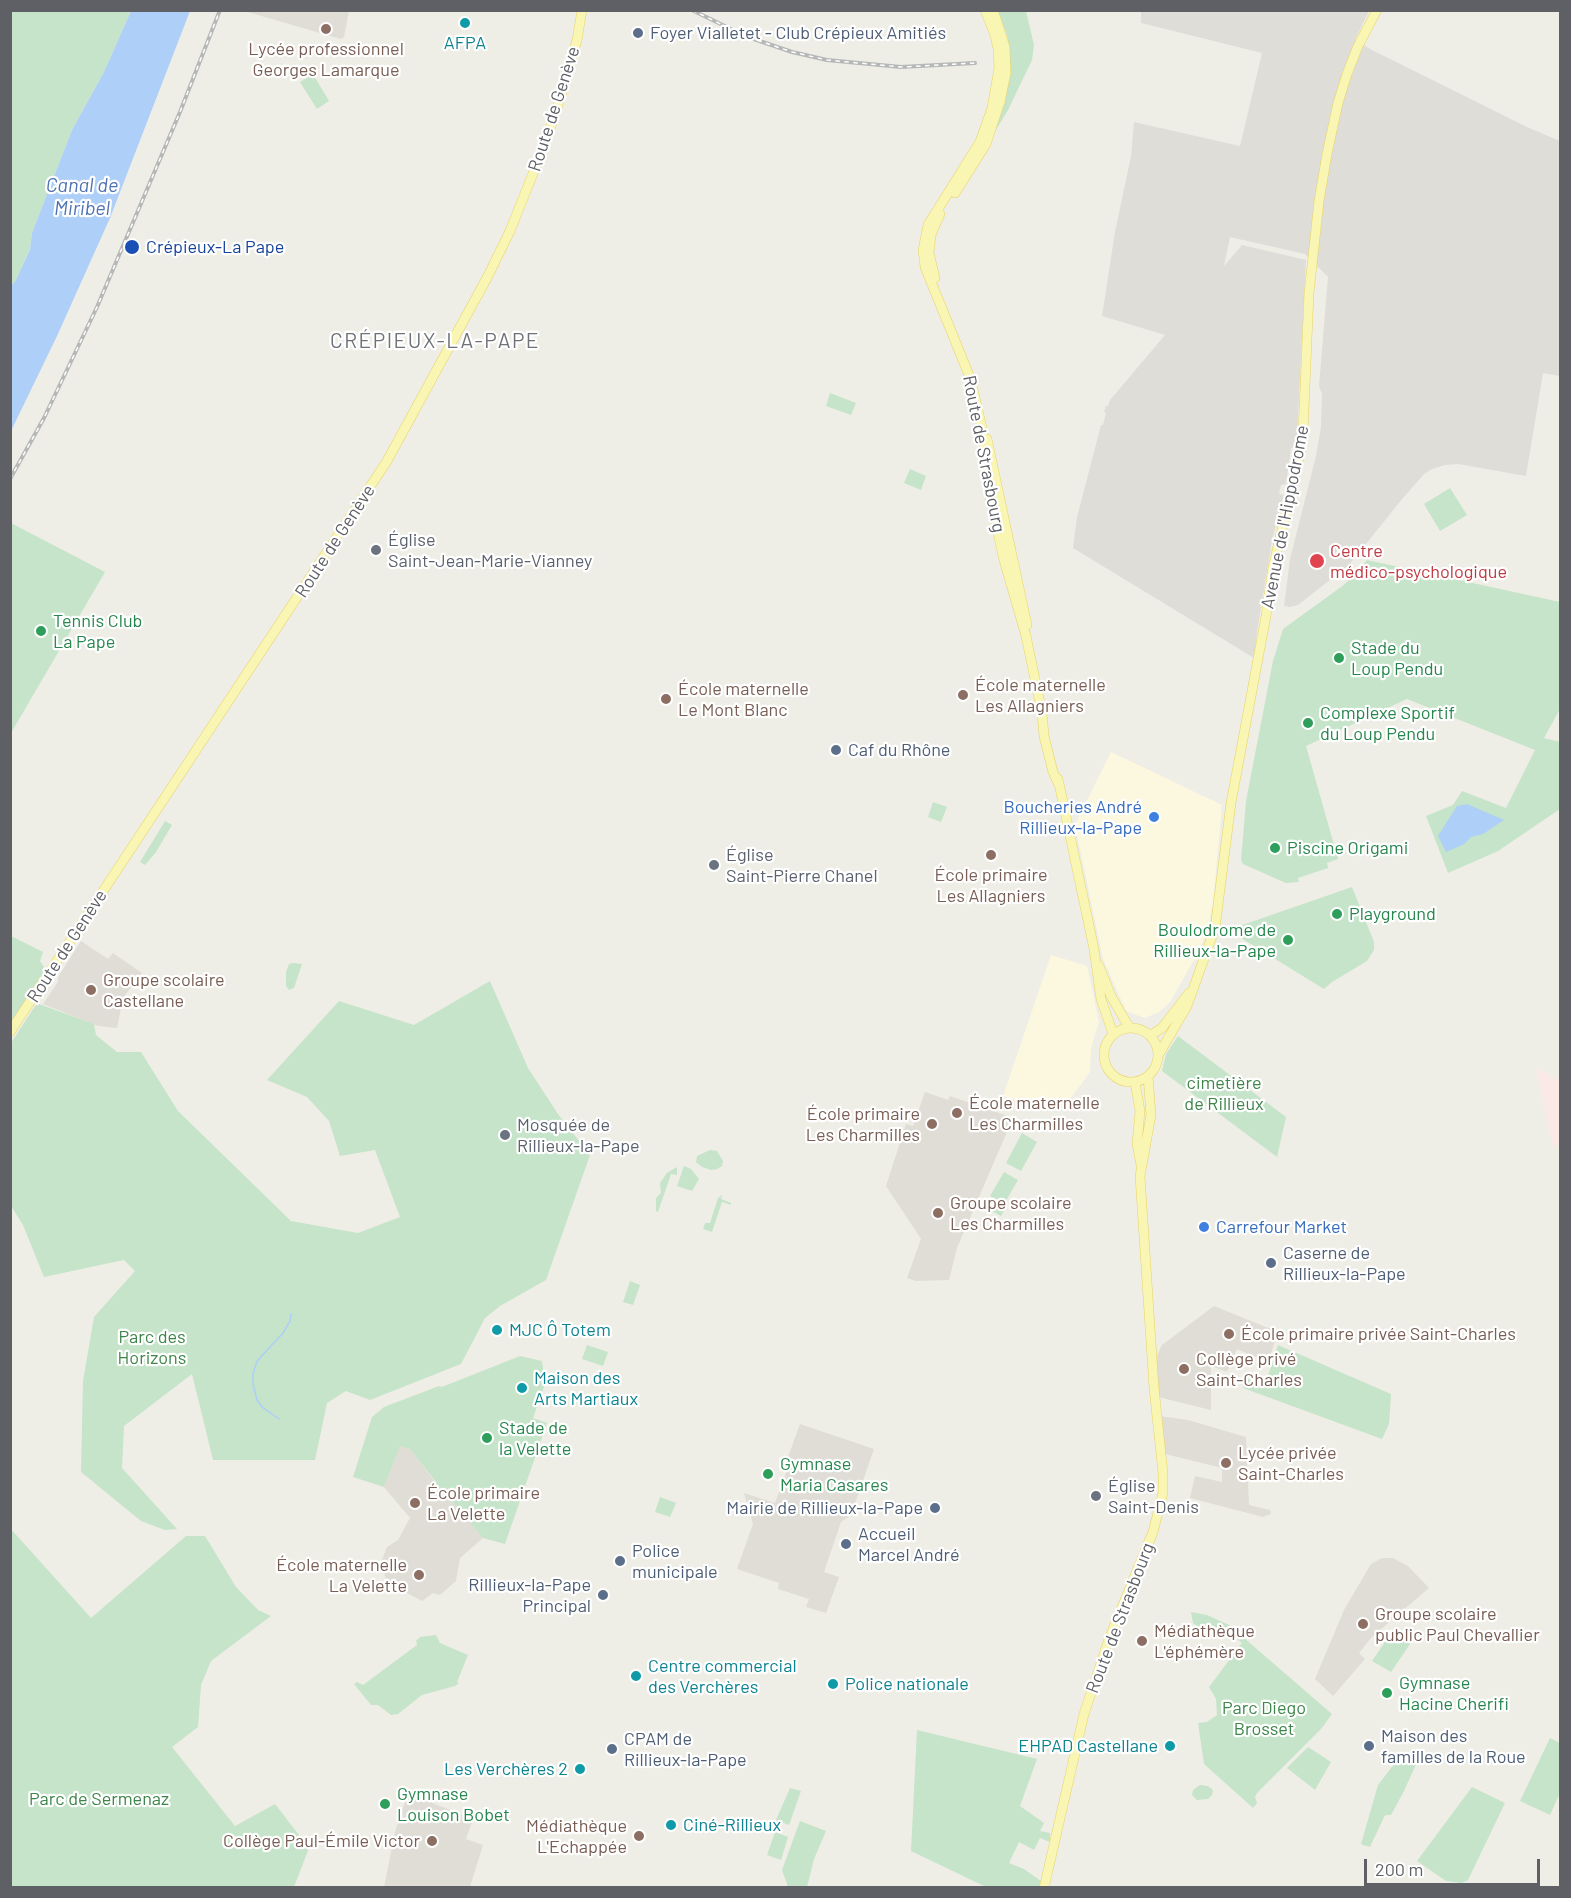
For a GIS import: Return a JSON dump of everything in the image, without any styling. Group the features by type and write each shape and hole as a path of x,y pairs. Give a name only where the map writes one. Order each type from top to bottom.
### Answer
{"main road":[{"name":"Route de Genève","path":"10,1032 387,461 488,276 510,231 560,99 577,40 582,10"},
{"name":"Route de Strasbourg","path":"978,153 992,108 999,68 995,35 985,10"},
{"name":"Route de Strasbourg","path":"993,10 1000,25 1005,47 1006,73 993,126 937,219 928,253 971,380 982,428 990,497 1004,560 1026,636 1042,713 1047,719 1058,783 1094,949 1101,999 1113,1034"},
{"name":"Avenue de l'Hippodrome","path":"1151,1035 1162,1028 1191,990 1202,969 1215,928 1231,803 1257,655 1266,616 1273,567 1300,454 1309,293 1319,201 1327,154 1347,74 1358,46 1377,10"},
{"name":"Route de Strasbourg","path":"958,342 974,379 1014,558 1028,632 1026,636"},
{"name":"Route de Strasbourg","path":"1094,949 1111,996 1129,1027"},
{"name":"Avenue de l'Hippodrome","path":"1159,1054 1187,1006 1191,990"},
{"path":"1129,1027 1141,1029 1151,1035 1159,1054 1158,1062 1148,1076 1135,1082 1118,1078 1106,1065 1105,1048 1113,1034 1129,1027"},
{"name":"Route de Strasbourg","path":"1141,1166 1151,1115 1148,1076"},
{"name":"Route de Strasbourg","path":"1044,1887 1084,1714 1108,1640 1153,1532 1163,1493 1142,1227 1141,1166 1137,1144 1140,1111 1135,1082"}],"shaded area":[{"name":"Lycée professionnel Georges Lamarque","path":"349,10 344,37 341,39 244,11"},
{"path":"1141,11 1369,11 1355,40 1527,127 1560,141 1560,376 1543,373 1526,476 1458,464 1432,469 1424,474 1403,498 1349,565 1298,605 1290,607 1284,606 1290,559 1321,427 1322,394 1319,386 1328,277 1305,254 1230,237 1224,266 1242,245 1306,260 1297,436 1295,448 1291,448 1286,484 1281,485 1279,494 1284,495 1272,540 1254,658 1073,548 1077,517 1101,425 1103,425 1106,406 1165,335 1102,316 1115,232 1131,156 1134,122 1240,146 1262,53 1141,23"},
{"path":"1111,752 1222,805 1213,903 1207,932 1170,1002 1159,1012 1145,1018 1126,1011 1103,959 1075,825"},
{"name":"Groupe scolaire Castellane","path":"81,941 108,959 113,953 142,973 123,998 117,1028 98,1026 43,1004"},
{"path":"1051,955 1087,966 1099,1022 1091,1048 1090,1072 1070,1099 1049,1108 1034,1106 1003,1096"},
{"path":"1536,1068 1560,1080 1560,1148 1552,1144"},
{"name":"Groupe scolaire Les Charmilles","path":"925,1092 948,1100 950,1096 1013,1118 957,1248 949,1280 916,1281 907,1278 921,1239 886,1186 906,1124 913,1126"},
{"path":"1214,1306 1278,1332 1268,1362 1237,1349 1227,1372 1211,1366 1211,1410 1158,1397 1156,1358 1162,1345"},
{"name":"Lycée privée Saint-Charles","path":"1160,1416 1188,1420 1246,1437 1249,1505 1270,1510 1271,1514 1263,1517 1190,1498 1195,1476 1222,1482 1222,1468 1165,1454"},
{"path":"800,1424 874,1449 851,1515 841,1522 824,1572 839,1577 826,1613 806,1607 809,1599 778,1589 779,1583 737,1569 753,1524 744,1493 775,1503 791,1459 788,1457"},
{"path":"400,1445 410,1449 435,1482 439,1494 453,1502 483,1538 460,1558 456,1581 440,1595 433,1593 422,1601 403,1591 403,1588 389,1585 380,1565 387,1547 398,1540 410,1518 384,1487"},
{"name":"Groupe scolaire public Paul Chevallier","path":"1382,1558 1393,1558 1408,1566 1429,1588 1372,1637 1359,1653 1365,1659 1333,1696 1315,1679 1344,1610 1371,1564"},
{"name":"Collège Paul-Émile Victor","path":"412,1795 473,1819 466,1839 483,1845 470,1887 384,1887 395,1832 405,1802"}],"green space":[{"path":"11,11 131,11 104,72 72,130 32,233 30,248 11,286"},
{"path":"998,11 1026,11 1034,45 1032,60 994,133 1009,82 1010,60 1007,35"},
{"path":"313,74 329,101 317,109 300,82"},
{"path":"830,393 856,403 851,415 826,406"},
{"path":"910,469 926,476 921,490 904,483"},
{"path":"1450,488 1467,515 1440,531 1424,504"},
{"name":"Tennis Club La Pape","path":"11,523 105,572 11,733"},
{"name":"Complexe Sportif du Loup Pendu","path":"1367,560 1560,602 1560,709 1544,738 1560,742 1560,809 1498,851 1448,873 1426,816 1453,805 1462,791 1506,808 1535,750 1407,699 1306,746 1338,859 1327,863 1328,868 1298,878 1299,882 1286,883 1243,864 1241,860 1246,801 1273,661 1283,629 1341,587"},
{"path":"933,802 947,807 941,822 928,817"},
{"path":"165,821 172,825 156,852 145,865 140,862"},
{"path":"1352,887 1374,942 1374,950 1367,961 1324,989 1228,930"},
{"path":"11,936 43,952 40,961 46,970 11,1021"},
{"path":"289,964 302,964 294,988 289,990 286,986 286,972"},
{"name":"Parc des Horizons","path":"490,981 528,1068 558,1114 590,1155 546,1280 500,1306 485,1318 461,1364 370,1400 346,1391 327,1403 315,1460 213,1460 192,1374 124,1426 122,1468 177,1529 165,1530 141,1521 81,1472 83,1381 94,1317 135,1271 124,1260 44,1277 23,1225 11,1206 11,1043 35,1006 39,1004 94,1024 96,1035 117,1052 141,1052 178,1111 291,1221 358,1233 400,1217 375,1150 340,1156 329,1121 307,1097 267,1080 339,1001 414,1025"},
{"name":"cimetière de Rillieux","path":"1178,1036 1286,1117 1277,1157 1162,1071 1166,1054"},
{"path":"1022,1133 1037,1142 1021,1171 1006,1163"},
{"path":"710,1150 717,1151 723,1161 722,1166 717,1169 702,1167 696,1162 697,1156"},
{"path":"684,1166 691,1169 699,1179 692,1191 677,1186"},
{"path":"677,1167 677,1175 671,1174 658,1212 656,1211 656,1198 661,1193 660,1183 667,1173"},
{"path":"1004,1172 1018,1180 1004,1204 1007,1206 1001,1216 992,1211 998,1201 990,1196"},
{"path":"722,1195 721,1199 731,1205 722,1202 712,1232 703,1229 705,1223 710,1223 718,1198"},
{"path":"630,1281 640,1285 633,1305 623,1302"},
{"path":"587,1345 608,1352 603,1366 582,1359"},
{"path":"1278,1345 1391,1394 1389,1424 1382,1439 1243,1388 1246,1378 1265,1385"},
{"path":"520,1356 542,1361 545,1384 533,1418 547,1423 505,1544 483,1538 453,1502 439,1494 435,1481 410,1449 400,1446 384,1487 353,1477 372,1417 384,1407"},
{"path":"660,1497 676,1503 670,1517 655,1512"},
{"name":"Parc de Sermenaz","path":"10,1528 91,1618 186,1536 205,1536 236,1587 258,1610 271,1616 211,1661 201,1685 198,1727 172,1747 235,1826 275,1804 309,1848 294,1887 11,1887"},
{"name":"Parc Diego Brosset","path":"1191,1612 1207,1615 1229,1625 1332,1714 1321,1729 1257,1793 1255,1797 1257,1803 1253,1808 1204,1764 1198,1723 1207,1722 1217,1715 1216,1699 1209,1687 1242,1643 1224,1629 1215,1640 1193,1623"},
{"path":"1391,1633 1410,1644 1391,1672 1372,1661"},
{"path":"436,1635 440,1643 468,1655 457,1682 459,1683 455,1686 422,1695 398,1714 391,1715 378,1705 371,1705 354,1684 357,1682 363,1685 417,1645 416,1641 420,1637"},
{"path":"917,1730 1037,1759 1020,1806 1044,1823 1040,1831 1050,1833 1050,1842 1040,1838 1034,1850 1019,1842 1009,1863 1024,1869 1041,1881 1039,1887 986,1887 911,1851"},
{"path":"1550,1738 1560,1743 1560,1793 1550,1815 1520,1801"},
{"path":"1308,1747 1331,1762 1315,1790 1287,1768"},
{"path":"1407,1755 1418,1760 1404,1791 1391,1815 1384,1817 1370,1847 1361,1844 1378,1785 1398,1759"},
{"path":"1200,1785 1208,1786 1213,1790 1208,1799 1197,1800 1192,1795 1193,1790"},
{"path":"1472,1787 1505,1803 1468,1880 1462,1883 1446,1881 1417,1861"},
{"path":"790,1788 801,1791 789,1825 776,1820"},
{"path":"800,1821 826,1831 814,1859 807,1887 788,1887 782,1870"},
{"path":"775,1832 788,1837 781,1860 767,1855"}],"water":[{"name":"Canal de Miribel","path":"131,11 190,11 110,218 11,431 11,286 30,249 32,233 72,130 104,72"},
{"path":"1467,804 1504,820 1483,834 1471,837 1464,844 1446,852 1438,836 1457,806"}],"waterway":[{"path":"279,1419 262,1407 257,1400 253,1374 257,1361 283,1333 291,1314"}],"railway":[{"path":"10,479 44,418 97,307 180,112 220,10"},
{"path":"692,10 745,36 792,52 827,60 901,67 975,63"}],"place":[{"name":"AFPA","path":"465,23"},
{"name":"Lycée professionnel Georges Lamarque","path":"326,29"},
{"name":"Foyer Vialletet - Club Crépieux Amitiés","path":"638,33"},
{"name":"Crépieux-La Pape","path":"132,247"},
{"name":"Église Saint-Jean-Marie-Vianney","path":"376,550"},
{"name":"Centre médico-psychologique","path":"1317,561"},
{"name":"Tennis Club La Pape","path":"41,631"},
{"name":"Stade du Loup Pendu","path":"1339,658"},
{"name":"École maternelle Les Allagniers","path":"963,695"},
{"name":"École maternelle Le Mont Blanc","path":"666,699"},
{"name":"Complexe Sportif du Loup Pendu","path":"1308,723"},
{"name":"Caf du Rhône","path":"836,750"},
{"name":"Boucheries André Rillieux-la-Pape","path":"1154,817"},
{"name":"Piscine Origami","path":"1275,848"},
{"name":"École primaire Les Allagniers","path":"991,855"},
{"name":"Église Saint-Pierre Chanel","path":"714,865"},
{"name":"Playground","path":"1337,914"},
{"name":"Boulodrome de Rillieux-la-Pape","path":"1288,940"},
{"name":"Groupe scolaire Castellane","path":"91,990"},
{"name":"École maternelle Les Charmilles","path":"957,1113"},
{"name":"École primaire Les Charmilles","path":"932,1124"},
{"name":"Mosquée de Rillieux-la-Pape","path":"505,1135"},
{"name":"Groupe scolaire Les Charmilles","path":"938,1213"},
{"name":"Carrefour Market","path":"1204,1227"},
{"name":"Caserne de Rillieux-la-Pape","path":"1271,1263"},
{"name":"MJC Ô Totem","path":"497,1330"},
{"name":"École primaire privée Saint-Charles","path":"1229,1334"},
{"name":"Collège privé Saint-Charles","path":"1184,1369"},
{"name":"Maison des Arts Martiaux","path":"522,1388"},
{"name":"Stade de la Velette","path":"487,1438"},
{"name":"Lycée privée Saint-Charles","path":"1226,1463"},
{"name":"Gymnase Maria Casares","path":"768,1474"},
{"name":"Église Saint-Denis","path":"1096,1496"},
{"name":"École primaire La Velette","path":"415,1503"},
{"name":"Mairie de Rillieux-la-Pape","path":"935,1508"},
{"name":"Accueil Marcel André","path":"846,1544"},
{"name":"Police municipale","path":"620,1561"},
{"name":"École maternelle La Velette","path":"419,1575"},
{"name":"Rillieux-la-Pape Principal","path":"603,1595"},
{"name":"Groupe scolaire public Paul Chevallier","path":"1363,1624"},
{"name":"Médiathèque L'éphémère","path":"1142,1641"},
{"name":"Centre commercial des Verchères","path":"636,1676"},
{"name":"Police nationale","path":"833,1684"},
{"name":"Gymnase Hacine Cherifi","path":"1387,1693"},
{"name":"EHPAD Castellane","path":"1170,1746"},
{"name":"Maison des familles de la Roue","path":"1369,1746"},
{"name":"CPAM de Rillieux-la-Pape","path":"612,1749"},
{"name":"Les Verchères 2","path":"580,1769"},
{"name":"Gymnase Louison Bobet","path":"385,1804"},
{"name":"Ciné-Rillieux","path":"671,1825"},
{"name":"Médiathèque L'Echappée","path":"639,1836"},
{"name":"Collège Paul-Émile Victor","path":"432,1841"}],"district":[{"name":"CRÉPIEUX-LA-PAPE","path":"435,341"}]}
